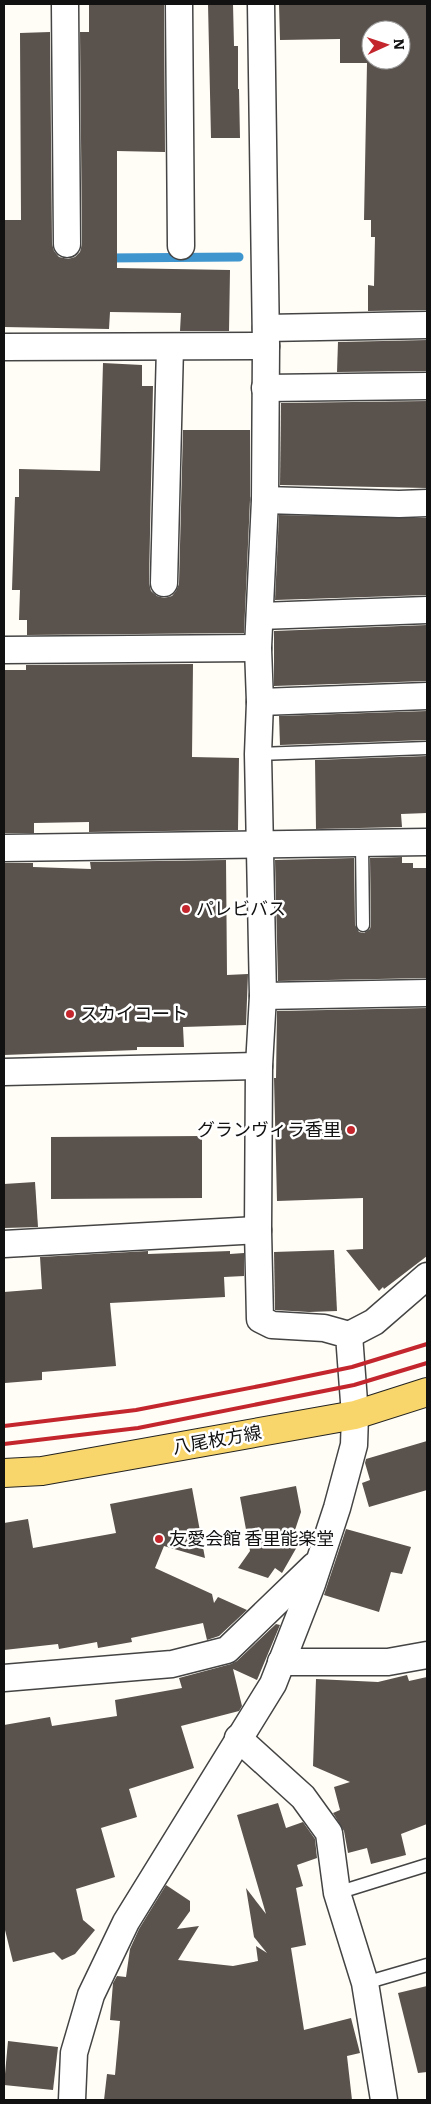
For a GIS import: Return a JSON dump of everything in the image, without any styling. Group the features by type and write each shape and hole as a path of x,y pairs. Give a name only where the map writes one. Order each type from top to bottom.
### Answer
{"main road":[{"name":"八尾枚方線","path":"4,1473 42,1471 355,1415 427,1392"}],"street":[{"path":"65,4 67,244"},
{"path":"179,4 181,246"},
{"path":"261,4 266,337 265,500 258,648 260,702 258,754 259,844 263,996 259,1066 258,1230 260,1318 272,1325 324,1328 349,1334 374,1322 427,1276"},
{"path":"4,347 170,347 266,337 427,325"},
{"path":"164,583 170,347"},
{"path":"265,388 427,386"},
{"path":"265,500 427,503"},
{"path":"260,616 427,610"},
{"path":"4,650 258,648"},
{"path":"260,702 427,696"},
{"path":"4,848 427,842"},
{"path":"263,996 427,993"},
{"path":"4,1072 259,1066"},
{"path":"4,1244 258,1230"},
{"path":"72,2100 74,2052 90,1995 126,1922 272,1684 312,1584 337,1508 354,1445 355,1415 349,1334"},
{"path":"4,1678 172,1664 227,1650 319,1561"},
{"path":"281,1662 388,1662 427,1654"},
{"path":"238,1738 303,1797 329,1834 336,1892 365,1983 384,2100"}],"lane":[{"path":"258,754 427,748"},
{"path":"362,843 363,925"},
{"path":"336,1892 427,1865"},
{"path":"365,1983 427,1965"}],"building":[{"path":"89,4 164,4 165,152 117,151 117,268 230,270 229,331 180,331 181,313 110,312 109,329 4,327 4,220 21,220 20,33 50,32 52,244 54,251 59,257 68,259 75,257 80,252 82,244 80,32 89,32"},
{"path":"208,4 233,4 234,46 238,46 240,138 211,138"},
{"path":"279,4 427,4 427,310 368,311 368,285 374,286 375,237 371,237 371,220 364,220 367,70 411,70 411,20 361,20 361,63 340,63 340,39 280,40"},
{"path":"427,340 427,371 337,372 338,342"},
{"path":"103,363 142,365 142,386 153,386 149,583 151,591 157,596 164,598 172,596 179,584 183,430 250,430 250,500 244,633 27,635 27,620 19,620 20,590 12,590 15,497 19,497 19,469 100,471"},
{"path":"427,401 427,488 280,485 281,403"},
{"path":"279,515 426,518 427,595 275,600"},
{"path":"427,625 427,681 274,686 274,631"},
{"path":"193,664 192,757 239,758 238,830 89,832 89,822 34,823 34,833 4,833 4,670 26,670 26,665"},
{"path":"427,711 427,740 280,745 279,716"},
{"path":"427,756 427,813 401,814 402,827 316,829 315,760"},
{"path":"402,857 402,863 413,863 413,868 427,868 427,978 278,981 275,860 354,858 355,925 359,932 364,933 370,929 371,925 370,858"},
{"path":"226,860 227,975 248,974 246,1025 183,1027 184,1047 137,1047 137,1050 4,1055 4,863 33,863 33,867 91,869 90,862"},
{"path":"427,1008 427,1256 379,1291 346,1250 363,1249 363,1198 277,1201 274,1078 276,1078 277,1011"},
{"path":"202,1136 202,1198 51,1199 51,1137"},
{"path":"35,1182 38,1227 4,1228 4,1184"},
{"path":"334,1250 337,1311 275,1310 274,1252"},
{"path":"148,1251 148,1254 230,1251 230,1254 244,1253 244,1276 224,1277 225,1297 110,1303 116,1366 42,1372 42,1380 5,1383 4,1292 42,1289 40,1257"},
{"path":"427,1441 427,1490 369,1507 362,1483 370,1480 365,1463 366,1459"},
{"path":"296,1486 301,1512 291,1542 298,1545 282,1573 275,1568 268,1578 238,1568 250,1551 240,1497"},
{"path":"192,1488 205,1558 164,1546 155,1568 212,1594 214,1603 218,1597 247,1610 219,1636 207,1640 203,1623 131,1638 132,1642 98,1648 97,1642 59,1649 58,1644 4,1650 4,1523 28,1519 33,1548 116,1533 110,1504"},
{"path":"346,1529 411,1547 402,1574 391,1572 379,1612 324,1595"},
{"path":"276,1624 280,1625 257,1680 233,1669 242,1706 239,1711 181,1726 194,1768 129,1789 137,1817 101,1828 115,1877 76,1889 83,1920 95,1930 75,1954 62,1960 54,1952 13,1962 4,1926 4,1725 50,1717 52,1726 117,1716 115,1700 182,1688 179,1678 237,1661"},
{"path":"407,1675 409,1681 427,1677 427,1824 401,1834 406,1855 371,1864 367,1848 348,1853 344,1831 333,1813 340,1810 334,1787 350,1782 313,1766 316,1679 378,1682"},
{"path":"278,1803 286,1828 303,1822 315,1839 317,1858 297,1865 303,1886 296,1888 306,1945 291,1948 304,2030 351,2018 360,2053 347,2056 352,2100 104,2100 107,2074 115,2075 120,2021 110,2020 113,1983 117,1976 126,1977 130,1949 139,1929 166,1885 190,1901 190,1911 177,1929 199,1926 178,1960 233,1966 258,1961 256,1946 267,1953 254,1937 246,1888 266,1914 237,1815"},
{"path":"427,1986 427,2072 418,2073 398,1993"},
{"path":"8,2041 58,2047 53,2090 4,2085"}],"waterway":[{"path":"107,258 239,257"}],"railway":[{"path":"4,1426 136,1410 265,1385 352,1367 427,1344"},
{"path":"4,1444 138,1428 354,1385 427,1363"}],"place":[{"name":"パレビバス","path":"186,909"},
{"name":"スカイコート","path":"70,1014"},
{"name":"グランヴィラ香里","path":"351,1130"},
{"name":"友愛会館 香里能楽堂","path":"159,1539"}]}
